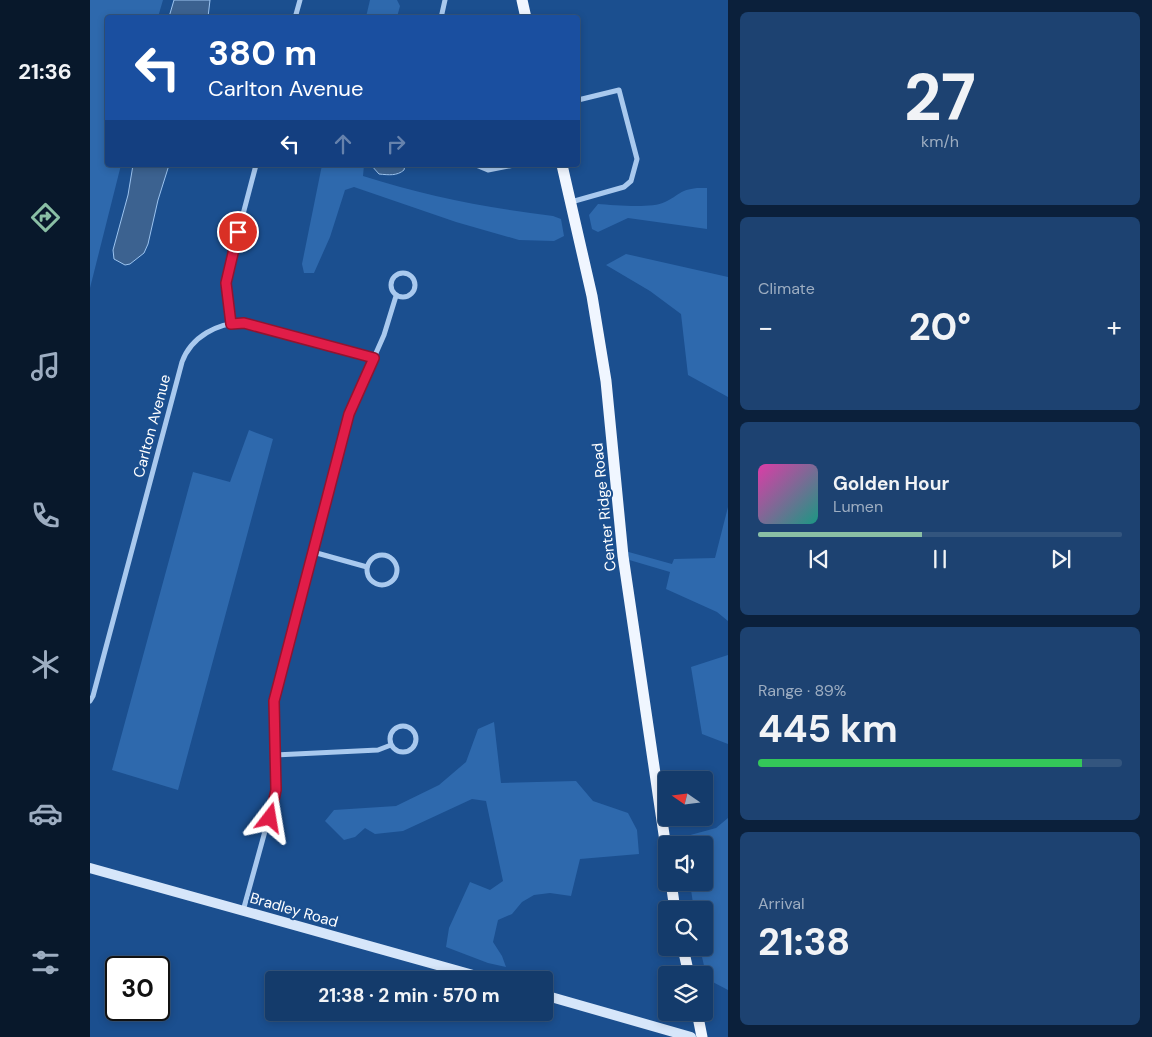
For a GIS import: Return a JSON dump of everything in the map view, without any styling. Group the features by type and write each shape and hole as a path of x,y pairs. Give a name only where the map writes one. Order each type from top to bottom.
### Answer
{"main road":[{"path":"522,0 525,15"},
{"name":"Center Ridge Road","path":"562,167 592,296 606,381 624,556 664,836"},
{"path":"698,1021 702,1037"}],"street":[{"path":"296,15 300,0"},
{"path":"442,15 445,0"},
{"path":"571,202 624,187 631,181 637,159 619,90 580,100"},
{"path":"231,324 226,293 227,276 255,167"},
{"path":"481,167 488,170 504,167"},
{"path":"397,274 409,274 415,283 414,291 404,297 396,296 391,289 391,280 397,274"},
{"path":"243,911 275,796 274,701 349,414 384,335 396,296"},
{"name":"Carlton Avenue","path":"90,701 96,686 182,362 191,346 206,333 231,324 244,323 374,358"},
{"path":"313,552 367,567"},
{"path":"382,555 387,556 395,562 396,576 389,583 375,583 368,576 367,567 373,558 382,555"},
{"path":"408,727 414,733 414,745 409,751 396,751 391,745 390,736 395,728 408,727"},
{"path":"274,755 378,750 391,745"},
{"name":"Bradley Road","path":"90,868 459,971"},
{"path":"553,998 691,1037"}],"shaded area":[{"path":"90,0 163,0 159,15 105,15 105,167 120,167 90,288"},
{"path":"174,0 210,0 208,15 170,15"},
{"path":"370,0 397,0 400,6 398,15 366,15"},
{"path":"133,167 168,167 158,200 148,244 144,253 130,264 125,265 114,259 113,250 128,195"},
{"path":"322,167 364,167 363,176 410,190 481,205 553,216 561,219 564,236 554,241 519,240 456,222 354,187 345,190 330,237 314,273 304,273 302,264"},
{"path":"373,167 405,167 404,170 396,174 379,174"},
{"path":"707,188 707,229 628,218 598,232 592,229 589,215 598,204 632,206 659,204 683,191"},
{"path":"626,254 728,277 728,397 688,375 681,314 650,291 606,265"},
{"path":"249,430 273,439 178,790 112,770 193,472 230,482"},
{"path":"728,507 728,621 717,612 666,589 670,572 626,559 625,551 672,564 674,559 715,558"},
{"path":"728,655 728,744 702,734 691,667"},
{"path":"494,722 501,783 576,781 593,801 628,813 637,830 639,854 580,859 571,896 550,893 534,895 522,902 512,914 498,920 493,942 502,956 506,967 488,963 446,947 449,928 470,882 490,890 503,881 486,801 472,799 403,831 375,834 365,828 355,837 344,840 325,821 334,810 396,806 439,785 466,762 478,729"},
{"path":"728,818 728,990 713,982 713,966 704,966 702,956 713,956 713,901 693,901 691,891 713,891 713,836 687,836 716,828"}],"route":[{"path":"238,232 226,283 231,324 244,323 374,358 349,414 274,701 272,713 276,790 270,818"}]}
